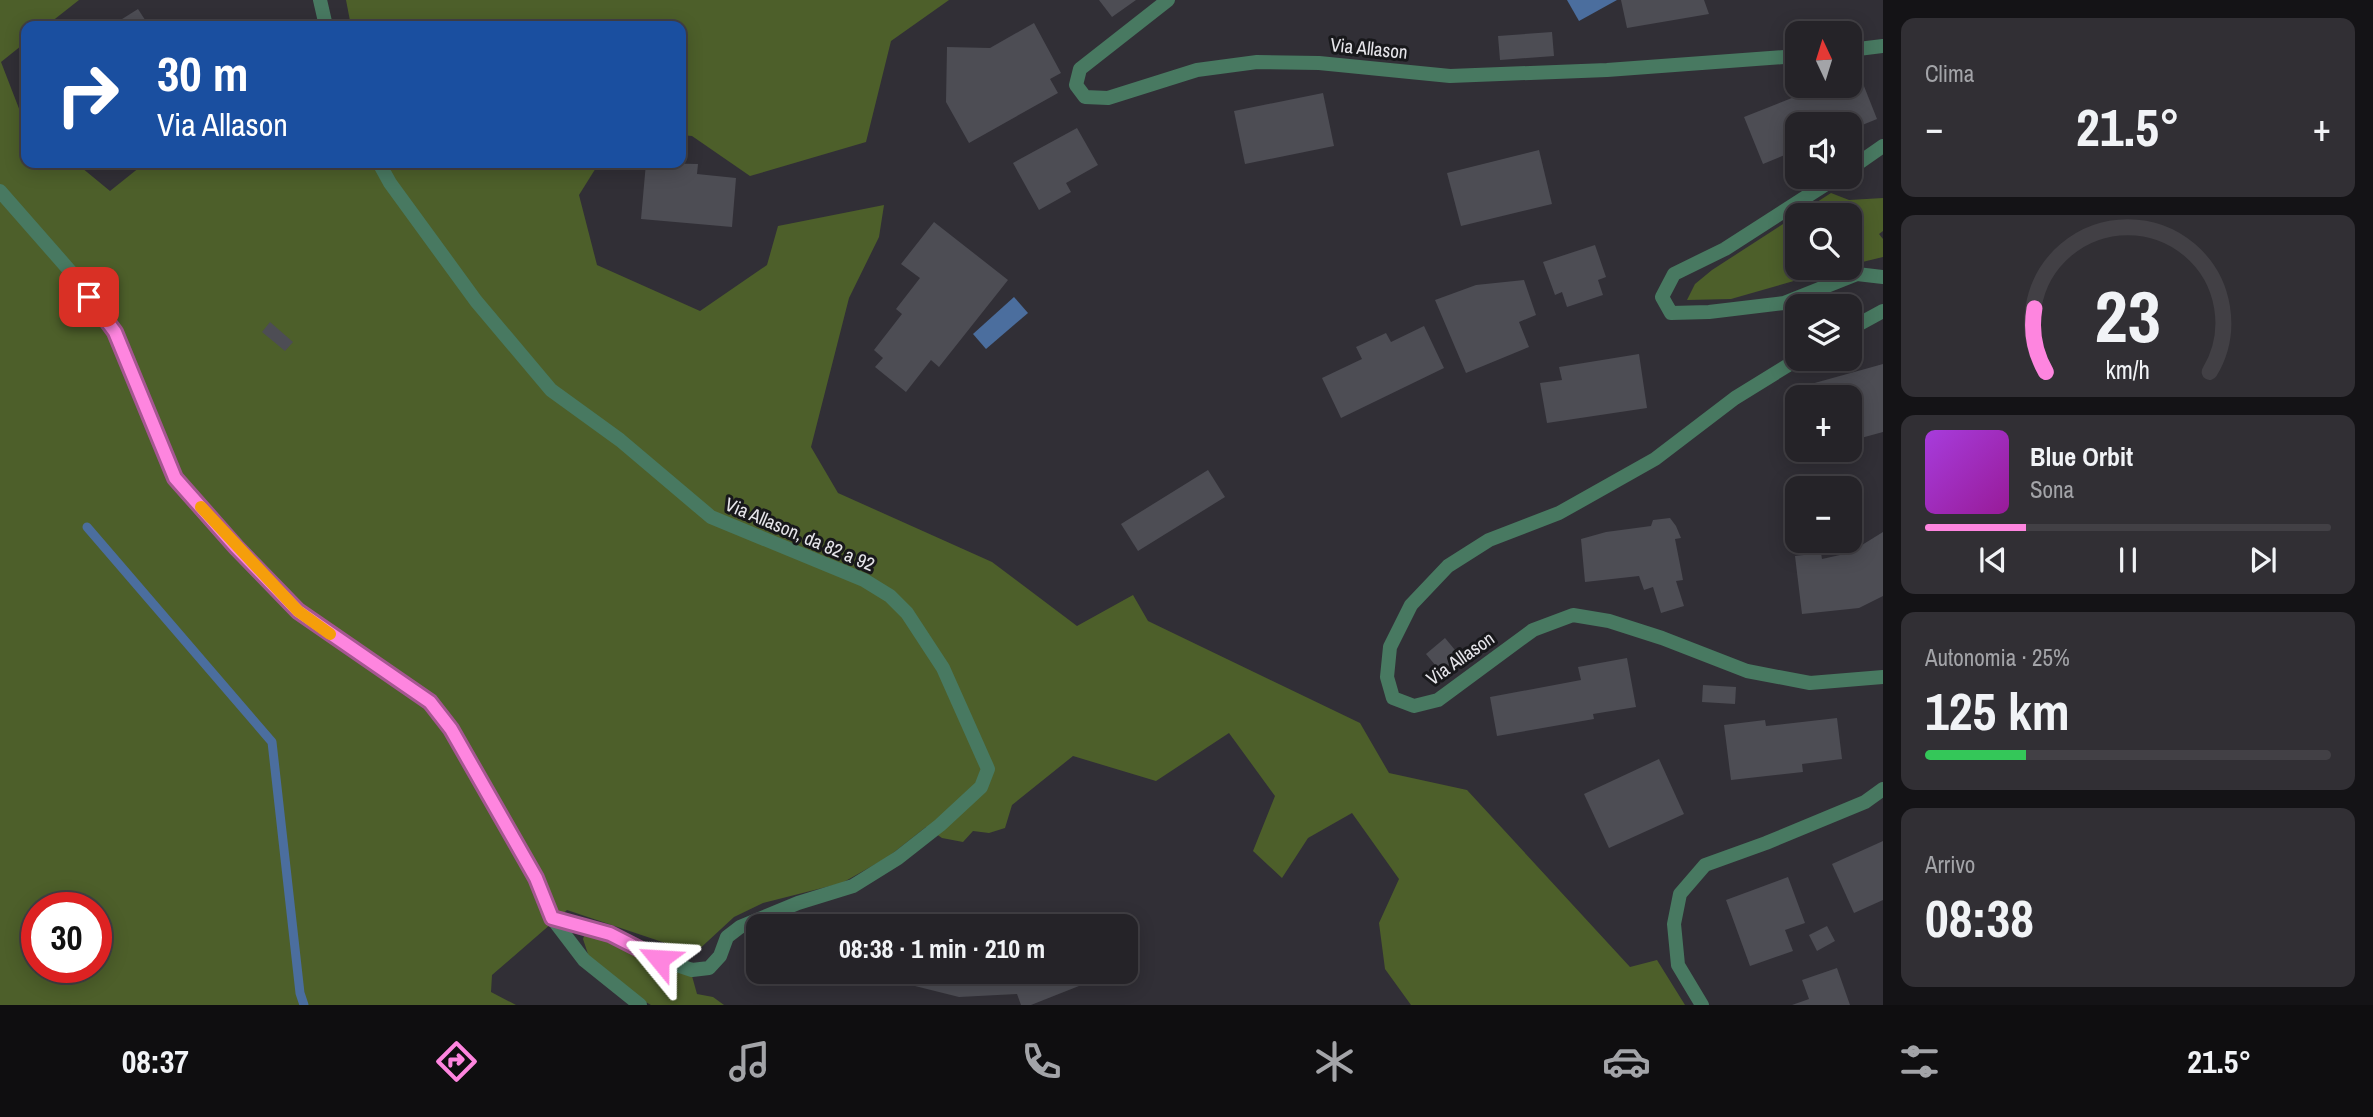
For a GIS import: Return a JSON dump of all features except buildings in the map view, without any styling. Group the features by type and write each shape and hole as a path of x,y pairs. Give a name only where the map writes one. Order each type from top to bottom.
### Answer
{"street":[{"path":"320,0 325,21"},
{"name":"Via Allason","path":"1168,0 1080,69 1076,85 1085,97 1108,98 1197,70 1257,62 1319,62 1450,76 1606,70 1785,57"},
{"path":"1862,49 1883,46"},
{"path":"1862,161 1883,146"},
{"name":"Via Allason, da 82 a 92","path":"382,168 476,301 551,390 620,440 711,517 864,580 890,596 907,613 943,668 988,769 981,788 898,858 853,886 798,903 740,927 727,937 720,956 709,968 692,970 659,959 610,934 552,918"},
{"path":"1818,189 1726,249 1674,274 1662,297 1671,313 1709,312 1784,303 1857,274 1883,277"},
{"path":"0,191 77,279 115,332 175,478 298,611 430,702 451,729 536,878 552,918 584,960 640,1005"},
{"path":"1862,322 1883,311"},
{"name":"Via Allason","path":"1785,367 1735,398 1655,459 1559,513 1489,540 1448,566 1411,606 1390,647 1387,677 1393,698 1414,706 1438,700 1532,630 1573,615 1622,625 1747,671 1797,681 1810,683 1883,677"},
{"path":"1702,1005 1678,965 1674,924 1680,894 1705,865 1865,802 1883,789"}],"green space":[{"path":"0,0 79,0 52,21 21,21 21,46 1,62 21,114 21,168 82,168 110,191 139,168 596,168 579,195 597,265 700,311 767,265 778,226 884,205 879,237 849,298 811,447 838,493 992,562 1077,626 1133,595 1148,621 1360,723 1389,773 1467,790 1630,967 1657,960 1685,1005 1411,1005 1385,969 1379,923 1399,879 1352,813 1308,838 1282,878 1253,851 1275,796 1229,733 1156,781 1073,756 1012,805 1005,828 989,833 973,831 963,842 942,838 926,827 888,857 842,883 763,903 734,917 695,953 567,910 492,975 491,992 516,1005 0,1005"},
{"path":"346,0 949,0 891,41 866,142 750,176 692,136 686,135 686,21 350,21"},
{"path":"1831,193 1849,200 1883,198 1883,231 1879,234 1883,239 1883,257 1862,262 1862,203 1816,203"},
{"path":"1785,223 1785,280 1797,280 1731,299 1687,300 1695,284 1712,270"},
{"path":"586,930 692,976 697,994 713,997 724,1005 651,1005 635,996 589,957 583,939"}],"water":[{"path":"1567,0 1617,0 1579,21"},
{"path":"1014,297 1028,313 986,349 973,334"}],"waterway":[{"path":"87,527 272,742 300,993 304,1005"}],"slow traffic":[{"path":"201,507 298,611 330,634"}],"route":[{"path":"89,297 115,332 175,478 298,611 430,702 451,729 536,878 552,918 610,934 659,959"}]}
